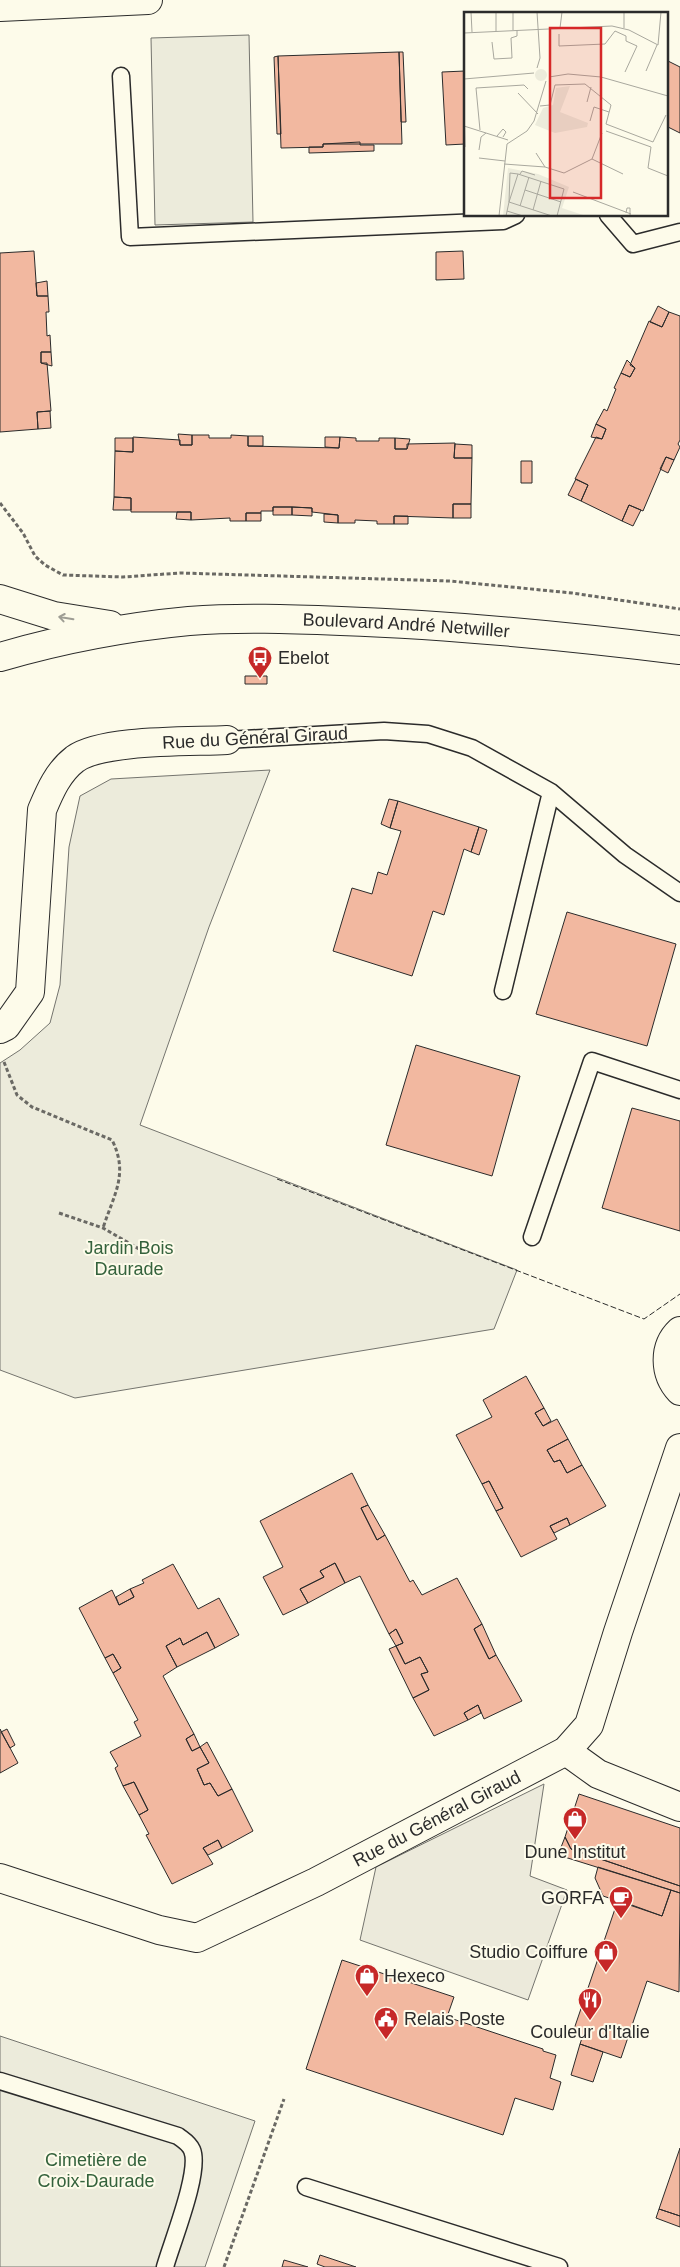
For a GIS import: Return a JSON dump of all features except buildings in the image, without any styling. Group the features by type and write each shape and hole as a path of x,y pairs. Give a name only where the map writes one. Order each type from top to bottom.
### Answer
{"street":[{"path":"0,7 148,0"},
{"name":"Boulevard André Netwiller","path":"0,599 54,616 131,628"},
{"name":"Boulevard André Netwiller","path":"0,657 50,643 131,628 200,621 295,619 384,622 573,637 680,650"},
{"name":"Rue du Général Giraud","path":"0,1028 6,1026 30,992 42,810 53,783 76,759 110,745 227,740"},
{"path":"680,1331 669,1348 668,1363 670,1375 680,1392"},
{"name":"Rue du Général Giraud","path":"0,1878 158,1930 197,1938 316,1882 566,1751 589,1725 680,1448"},
{"path":"566,1751 598,1774 680,1807"}],"lane":[{"path":"121,76 130,237 503,221 514,216"},
{"path":"609,216 633,244 680,232"},
{"name":"Rue du Général Giraud","path":"227,740 384,732 428,734 472,748 551,792 624,855 680,893"},
{"path":"503,991 551,792"},
{"path":"532,1237 592,1061 680,1090"},
{"path":"0,2081 178,2136 188,2144 192,2150 194,2171 165,2267"},
{"path":"306,2187 559,2267"}],"path":[{"path":"0,503 23,533 35,556 45,565 63,575 123,577 180,573 450,581 572,593 680,609"},
{"path":"2,1057 17,1095 32,1107 112,1140 120,1155 122,1172 103,1228"},
{"path":"59,1213 103,1228 146,1253"},
{"path":"224,2267 284,2099"}],"green space":[{"path":"249,35 253,222 155,225 151,38"},
{"name":"Jardin Bois Daurade","path":"270,770 209,927 140,1125 517,1270 494,1329 75,1398 0,1370 0,1063 20,1050 50,1023 60,985 69,847 80,796 111,779"},
{"name":"Cimetière de Croix-Daurade","path":"0,2036 255,2121 205,2267 0,2267"}],"shaded area":[{"path":"544,1784 530,1876 567,1890 528,2000 360,1940 376,1867"}],"fence":[{"path":"277,1179 644,1319 680,1294"}],"place":[{"name":"Ebelot","path":"260,679"},
{"name":"Dune Institut","path":"575,1840"},
{"name":"GORFA","path":"621,1919"},
{"name":"Studio Coiffure","path":"606,1973"},
{"name":"Hexeco","path":"367,1997"},
{"name":"Couleur d'Italie","path":"590,2021"},
{"name":"Relais Poste","path":"386,2040"}]}
